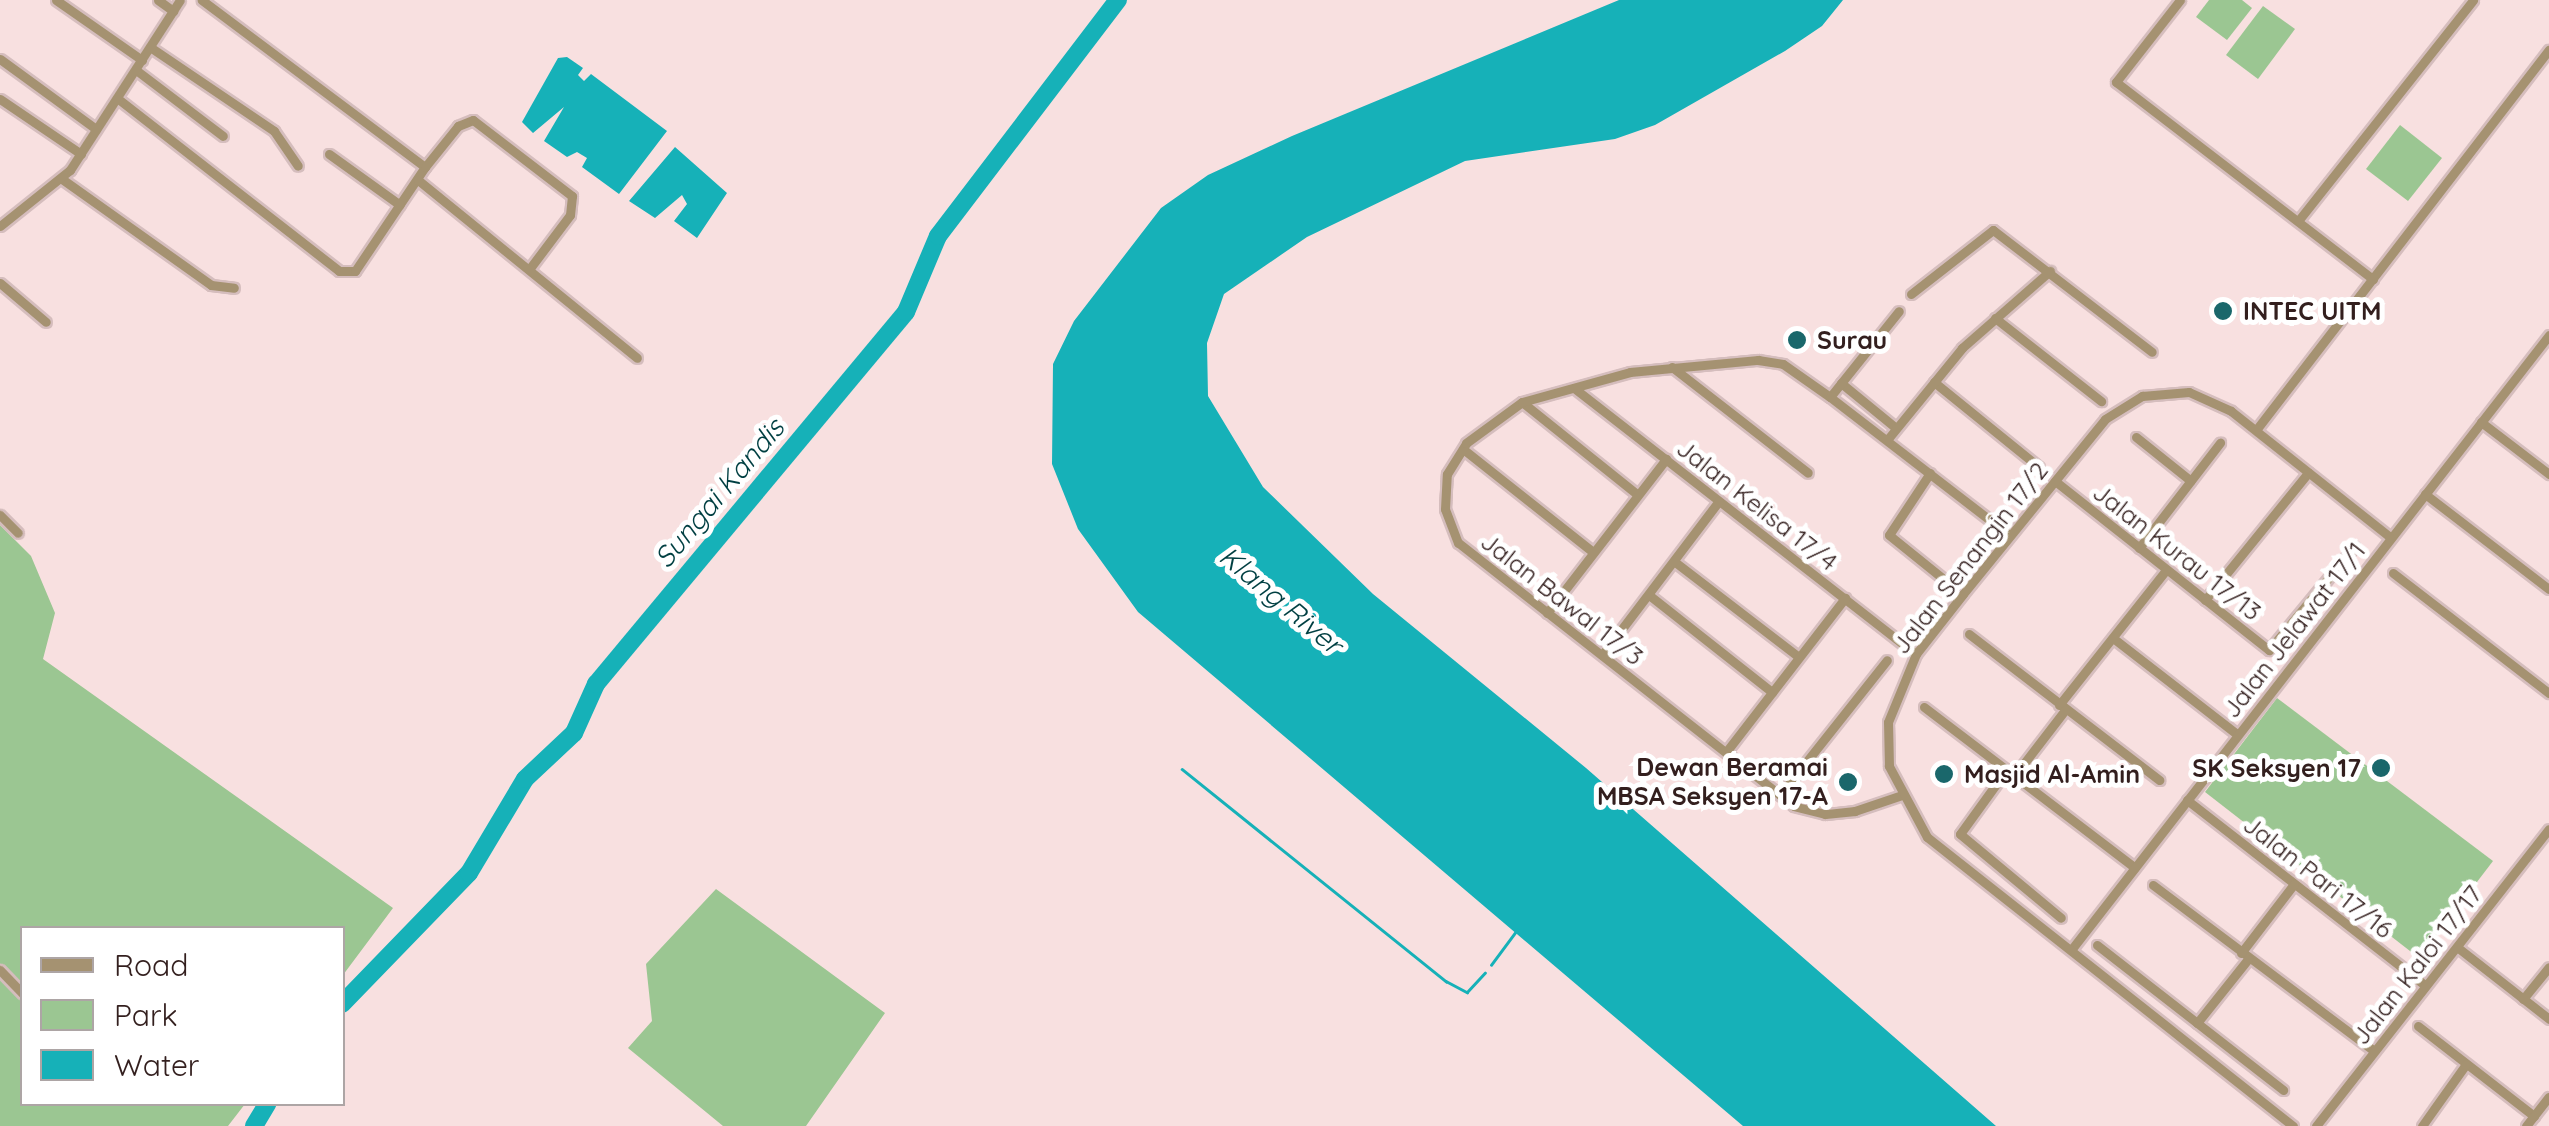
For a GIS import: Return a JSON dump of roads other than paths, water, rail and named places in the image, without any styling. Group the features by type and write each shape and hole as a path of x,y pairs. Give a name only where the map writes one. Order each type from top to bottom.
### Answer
{"street":[{"path":"56,0 142,60"},
{"path":"158,0 173,11"},
{"path":"1,223 62,179 180,0"},
{"path":"202,0 426,167"},
{"path":"2180,0 2116,82 2374,280"},
{"path":"2298,221 2473,0"},
{"path":"150,47 274,131 298,166"},
{"path":"2256,430 2549,50"},
{"path":"0,59 96,129"},
{"path":"136,70 223,136"},
{"path":"116,98 339,271 355,270 458,126 474,120 572,196 570,215 530,268"},
{"path":"0,100 81,154"},
{"path":"329,154 400,206"},
{"path":"62,179 211,285 234,288"},
{"path":"418,180 636,358"},
{"path":"1910,294 1993,230 2152,352"},
{"path":"1887,440 1934,382 1995,318 2050,271"},
{"path":"0,283 46,322"},
{"path":"1830,397 1899,311"},
{"path":"1995,318 2101,401"},
{"name":"Jalan Jelawat 17/1","path":"2071,950 2549,335"},
{"path":"1593,552 1463,448 1522,402 1672,367 1726,360 1783,364 2009,535"},
{"path":"1672,367 1808,473"},
{"path":"1934,382 2039,466"},
{"path":"1841,384 1896,428"},
{"name":"Jalan Kelisa 17/4","path":"1574,388 1916,654"},
{"name":"Jalan Senangin 17/2","path":"2294,1126 1927,836 1889,766 1888,722 1916,654 2105,419 2142,396 2189,392 2256,430 2391,538"},
{"path":"1522,402 1636,494"},
{"path":"2482,422 2549,474"},
{"path":"2136,437 2192,480"},
{"path":"2139,548 2220,444"},
{"name":"Jalan Bawal 17/3","path":"1463,448 1447,474 1445,509 1458,543 1780,795 1825,814 1902,795"},
{"path":"1547,613 1666,459"},
{"path":"2205,600 2308,472"},
{"path":"1930,474 1889,536 1951,585"},
{"name":"Jalan Kurau 17/13","path":"2054,481 2205,600 2276,649 2354,548"},
{"path":"2425,494 2549,589"},
{"path":"1602,656 1719,500"},
{"path":"0,514 18,533"},
{"path":"1675,562 1799,657"},
{"path":"2060,918 1964,843 1960,834 2166,570"},
{"path":"2392,573 2549,693"},
{"path":"1649,595 1772,692"},
{"path":"1726,752 1845,598"},
{"path":"1969,634 2160,780"},
{"path":"2113,638 2238,735"},
{"path":"1780,795 1887,660"},
{"path":"1924,707 2135,868"},
{"name":"Jalan Pari 17/16","path":"2187,800 2426,985"},
{"name":"Jalan Kaloi 17/17","path":"2316,1126 2549,830"},
{"path":"2197,1023 2294,884"},
{"path":"2154,885 2374,1052"},
{"path":"2097,945 2283,1090"},
{"path":"2457,947 2549,1019"},
{"path":"2522,999 2549,966"},
{"path":"0,970 20,990"},
{"path":"2418,1026 2534,1116"},
{"path":"2422,1126 2466,1064"},
{"path":"2526,1126 2549,1097"}],"water":[{"name":"Klang River","path":"1619,0 1843,0 1822,26 1785,51 1655,125 1615,139 1465,161 1307,237 1224,294 1207,343 1208,396 1263,487 1373,594 1586,768 1996,1126 1743,1126 1138,612 1078,529 1052,464 1053,364 1074,321 1161,208 1208,175 1292,136"},
{"path":"567,57 583,68 578,75 584,81 591,74 667,131 619,194 582,167 587,158 577,152 567,157 544,141 564,107 533,133 522,122 558,58"},
{"path":"675,147 727,193 697,238 674,221 687,204 682,195 655,218 629,201"}],"waterway":[{"name":"Sungai Kandis","path":"345,1001 469,873 525,779 574,733 596,684 906,312 938,236 1118,0"},
{"path":"1182,769 1446,981 1467,992 1485,973"},
{"path":"1491,965 1517,930"},
{"name":"Sungai Kandis","path":"254,1126 266,1106"}],"place":[{"name":"INTEC UITM","path":"2223,311"},
{"name":"Surau","path":"1797,340"},
{"name":"SK Seksyen 17","path":"2381,768"},
{"name":"Masjid Al-Amin","path":"1944,774"},
{"name":"Dewan Beramai MBSA Seksyen 17-A","path":"1848,782"}]}
